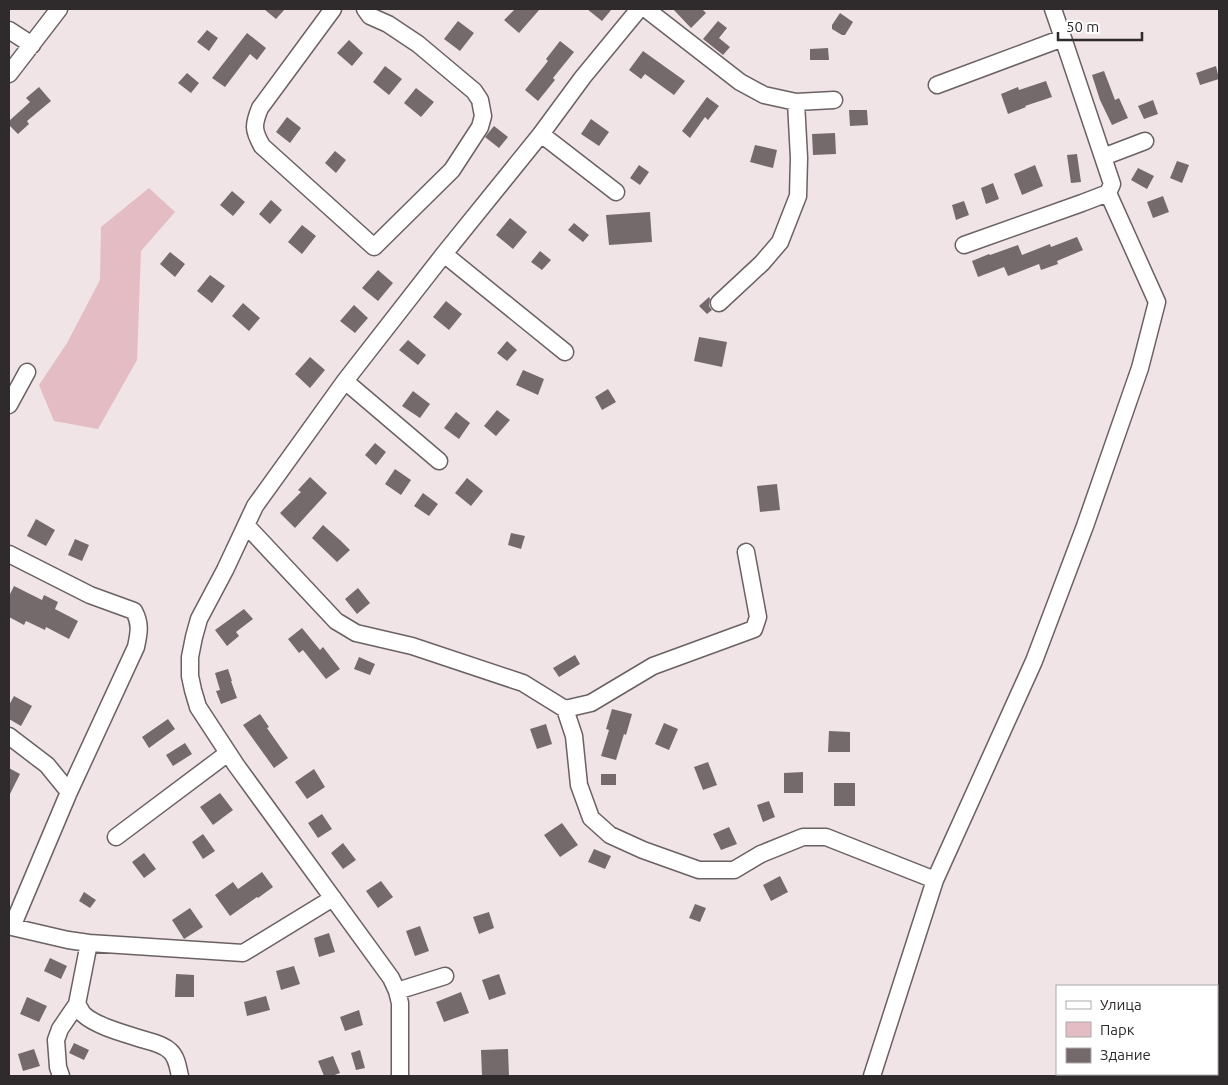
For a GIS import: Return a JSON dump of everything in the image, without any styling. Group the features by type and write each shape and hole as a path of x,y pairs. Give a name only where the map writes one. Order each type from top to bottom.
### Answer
{"street":[{"path":"9,74 59,9"},
{"path":"333,9 260,108 255,120 256,134 262,146 374,247 452,170 480,127 483,116 480,100 474,91 418,44 388,24 370,16 365,9"},
{"path":"400,1076 400,1002 391,978 228,753 198,707 190,676 190,656 199,618 225,570 255,506 345,381 541,134 583,77 639,9"},
{"path":"646,9 740,82 764,95 796,102 834,100"},
{"path":"964,246 1108,193 1112,184 1053,9"},
{"path":"9,30 32,45"},
{"path":"937,85 1063,38"},
{"path":"720,303 762,263 780,242 798,196 799,158 796,102"},
{"path":"541,134 616,192"},
{"path":"1103,156 1145,141"},
{"path":"872,1076 935,880 1038,652 1085,526 1140,368 1157,302 1108,193"},
{"path":"444,254 566,352"},
{"path":"9,405 27,372"},
{"path":"345,381 439,461"},
{"path":"246,526 336,621 356,633 412,646 523,683 565,709 574,736 579,785 591,818 610,835 644,850 699,870 734,870 761,854 803,837 826,837 935,880"},
{"path":"565,709 591,703 653,666 754,629 758,617 746,552"},
{"path":"9,554 90,594 134,610 138,618 136,647 69,792 10,929 89,943 243,953 333,898"},
{"path":"9,736 47,765 69,792"},
{"path":"116,837 228,753"},
{"path":"61,1076 58,1067 56,1040 60,1029 77,1004 89,943"},
{"path":"397,991 445,976"},
{"path":"77,1004 83,1013 98,1023 166,1047 172,1052 180,1076"}],"green space":[{"path":"149,188 175,212 141,251 137,360 98,429 54,421 39,385 67,343 100,280 101,227"}],"building":[{"path":"264,9 285,9 276,19"},
{"path":"515,9 540,9 519,33 504,20"},
{"path":"587,9 612,9 602,21"},
{"path":"673,9 702,9 706,13 691,28"},
{"path":"840,13 853,22 845,35 832,29 832,25"},
{"path":"458,21 474,33 460,51 444,39"},
{"path":"718,21 727,28 719,38 730,47 723,55 703,39"},
{"path":"207,30 218,38 209,51 197,42"},
{"path":"247,33 266,48 257,60 250,54 225,87 212,78"},
{"path":"349,40 363,53 352,66 337,53"},
{"path":"560,41 574,52 553,78 555,80 538,101 525,90 548,61 546,59"},
{"path":"828,48 829,60 810,60 810,49"},
{"path":"643,51 685,81 674,95 645,74 641,79 629,70"},
{"path":"385,66 402,79 389,95 373,82"},
{"path":"1216,66 1219,79 1200,85 1196,73"},
{"path":"1104,71 1115,100 1119,98 1128,118 1112,125 1100,100 1092,75"},
{"path":"187,73 199,83 191,93 178,83"},
{"path":"1046,81 1052,97 1008,114 1001,94 1018,87 1019,90"},
{"path":"39,87 51,101 27,121 29,124 18,134 9,125 9,121 30,102 26,98"},
{"path":"416,88 434,102 421,117 404,103"},
{"path":"707,97 719,106 708,120 705,117 690,138 682,131"},
{"path":"1153,100 1158,114 1144,119 1138,106"},
{"path":"849,110 867,110 868,125 850,126"},
{"path":"287,117 301,128 290,143 276,132"},
{"path":"591,119 609,132 599,146 581,134"},
{"path":"494,126 508,137 499,148 485,137"},
{"path":"835,133 836,154 813,155 812,134"},
{"path":"755,145 777,150 773,168 750,162"},
{"path":"335,151 346,160 336,173 325,163"},
{"path":"1077,154 1081,182 1071,183 1067,155"},
{"path":"1177,161 1189,165 1182,183 1170,178"},
{"path":"639,165 649,172 640,185 630,178"},
{"path":"1035,165 1043,186 1022,195 1014,174"},
{"path":"1138,168 1154,176 1147,189 1131,180"},
{"path":"993,183 999,199 986,204 981,188"},
{"path":"232,191 245,202 233,216 220,205"},
{"path":"1163,196 1169,212 1153,218 1147,202"},
{"path":"271,200 282,210 270,224 259,214"},
{"path":"964,201 969,215 956,220 952,205"},
{"path":"650,212 652,242 609,245 606,215"},
{"path":"510,218 527,232 513,249 496,235"},
{"path":"574,223 589,235 583,242 568,230"},
{"path":"302,225 316,236 302,254 288,242"},
{"path":"1077,237 1083,250 1057,261 1058,264 1041,270 1039,264 1008,276 1004,267 978,277 972,261 1018,245 1022,255 1050,244 1051,247"},
{"path":"540,251 551,260 542,270 531,262"},
{"path":"170,252 185,264 175,277 160,264"},
{"path":"378,270 393,283 378,301 362,288"},
{"path":"210,275 225,286 212,303 197,291"},
{"path":"709,297 709,306 712,310 707,314 699,306"},
{"path":"446,301 462,314 449,330 433,317"},
{"path":"243,303 260,318 249,331 232,316"},
{"path":"354,305 368,318 355,333 340,321"},
{"path":"699,337 727,342 722,367 694,361"},
{"path":"408,340 426,355 418,365 399,350"},
{"path":"507,341 517,350 507,361 497,353"},
{"path":"310,357 325,370 310,388 295,374"},
{"path":"523,370 544,379 538,395 516,385"},
{"path":"608,389 616,402 602,410 595,397"},
{"path":"413,391 430,404 420,418 402,406"},
{"path":"497,410 510,420 496,436 484,426"},
{"path":"456,412 470,423 459,439 444,428"},
{"path":"375,443 386,452 376,465 365,455"},
{"path":"395,469 411,480 401,495 385,484"},
{"path":"310,477 327,493 295,528 280,513 301,492 298,490"},
{"path":"467,478 483,491 471,506 455,493"},
{"path":"777,484 780,510 760,512 757,486"},
{"path":"423,493 438,504 429,516 414,506"},
{"path":"36,519 55,530 46,546 27,536"},
{"path":"323,525 350,550 337,562 312,538"},
{"path":"511,533 525,536 521,549 508,545"},
{"path":"75,539 89,545 82,561 68,555"},
{"path":"14,586 42,600 44,595 58,602 55,609 78,621 69,639 46,627 45,630 26,621 24,625 9,617 9,596"},
{"path":"358,588 370,603 357,614 345,599"},
{"path":"244,609 253,619 236,632 239,636 227,646 215,630"},
{"path":"302,628 320,650 323,647 340,669 326,679 303,650 299,653 288,639"},
{"path":"575,655 580,664 559,677 553,668"},
{"path":"359,657 375,664 370,675 354,669"},
{"path":"228,669 237,698 221,704 216,691 220,690 215,673"},
{"path":"14,696 32,706 21,726 9,719 9,705"},
{"path":"612,709 632,714 616,760 601,756 609,730 606,729"},
{"path":"260,714 269,727 267,728 288,758 274,768 243,725"},
{"path":"168,719 175,729 149,748 142,737"},
{"path":"664,723 678,729 669,750 655,744"},
{"path":"546,724 552,744 537,749 530,729"},
{"path":"829,731 850,732 850,752 828,752"},
{"path":"185,743 192,754 173,766 166,755"},
{"path":"708,762 717,785 703,790 694,767"},
{"path":"9,768 20,774 9,796"},
{"path":"314,769 325,787 307,799 295,782"},
{"path":"803,772 803,793 784,793 784,773"},
{"path":"601,774 616,774 616,785 601,785"},
{"path":"834,783 855,783 855,806 834,806"},
{"path":"220,793 233,810 213,825 200,807"},
{"path":"769,801 775,817 763,822 757,805"},
{"path":"322,814 332,829 318,838 308,823"},
{"path":"562,823 578,845 560,857 544,835"},
{"path":"729,827 737,844 721,850 713,834"},
{"path":"203,834 215,851 203,859 192,842"},
{"path":"343,843 356,860 343,869 331,853"},
{"path":"594,849 611,856 605,869 588,862"},
{"path":"144,853 156,869 144,878 132,862"},
{"path":"262,872 273,887 230,916 215,895 233,882 238,889"},
{"path":"780,876 788,892 771,901 763,885"},
{"path":"381,881 393,897 378,908 366,891"},
{"path":"84,892 96,900 90,908 79,901"},
{"path":"695,904 706,908 700,922 689,918"},
{"path":"190,908 203,927 184,939 172,920"},
{"path":"489,912 494,928 479,934 473,917"},
{"path":"420,926 429,951 415,956 406,931"},
{"path":"329,933 335,952 319,957 314,938"},
{"path":"50,958 67,966 61,979 44,971"},
{"path":"294,966 300,984 281,990 276,971"},
{"path":"176,974 194,975 194,997 175,997"},
{"path":"499,974 506,994 489,1000 482,980"},
{"path":"461,992 469,1013 444,1022 436,1002"},
{"path":"266,996 270,1010 247,1016 244,1002"},
{"path":"27,997 47,1006 39,1022 20,1014"},
{"path":"359,1010 363,1025 345,1031 340,1017"},
{"path":"74,1043 89,1050 84,1060 69,1053"},
{"path":"34,1049 40,1066 23,1071 18,1054"},
{"path":"508,1049 509,1076 482,1076 481,1050"},
{"path":"360,1050 365,1068 356,1070 351,1053"},
{"path":"333,1056 340,1073 324,1076 318,1061"}]}
